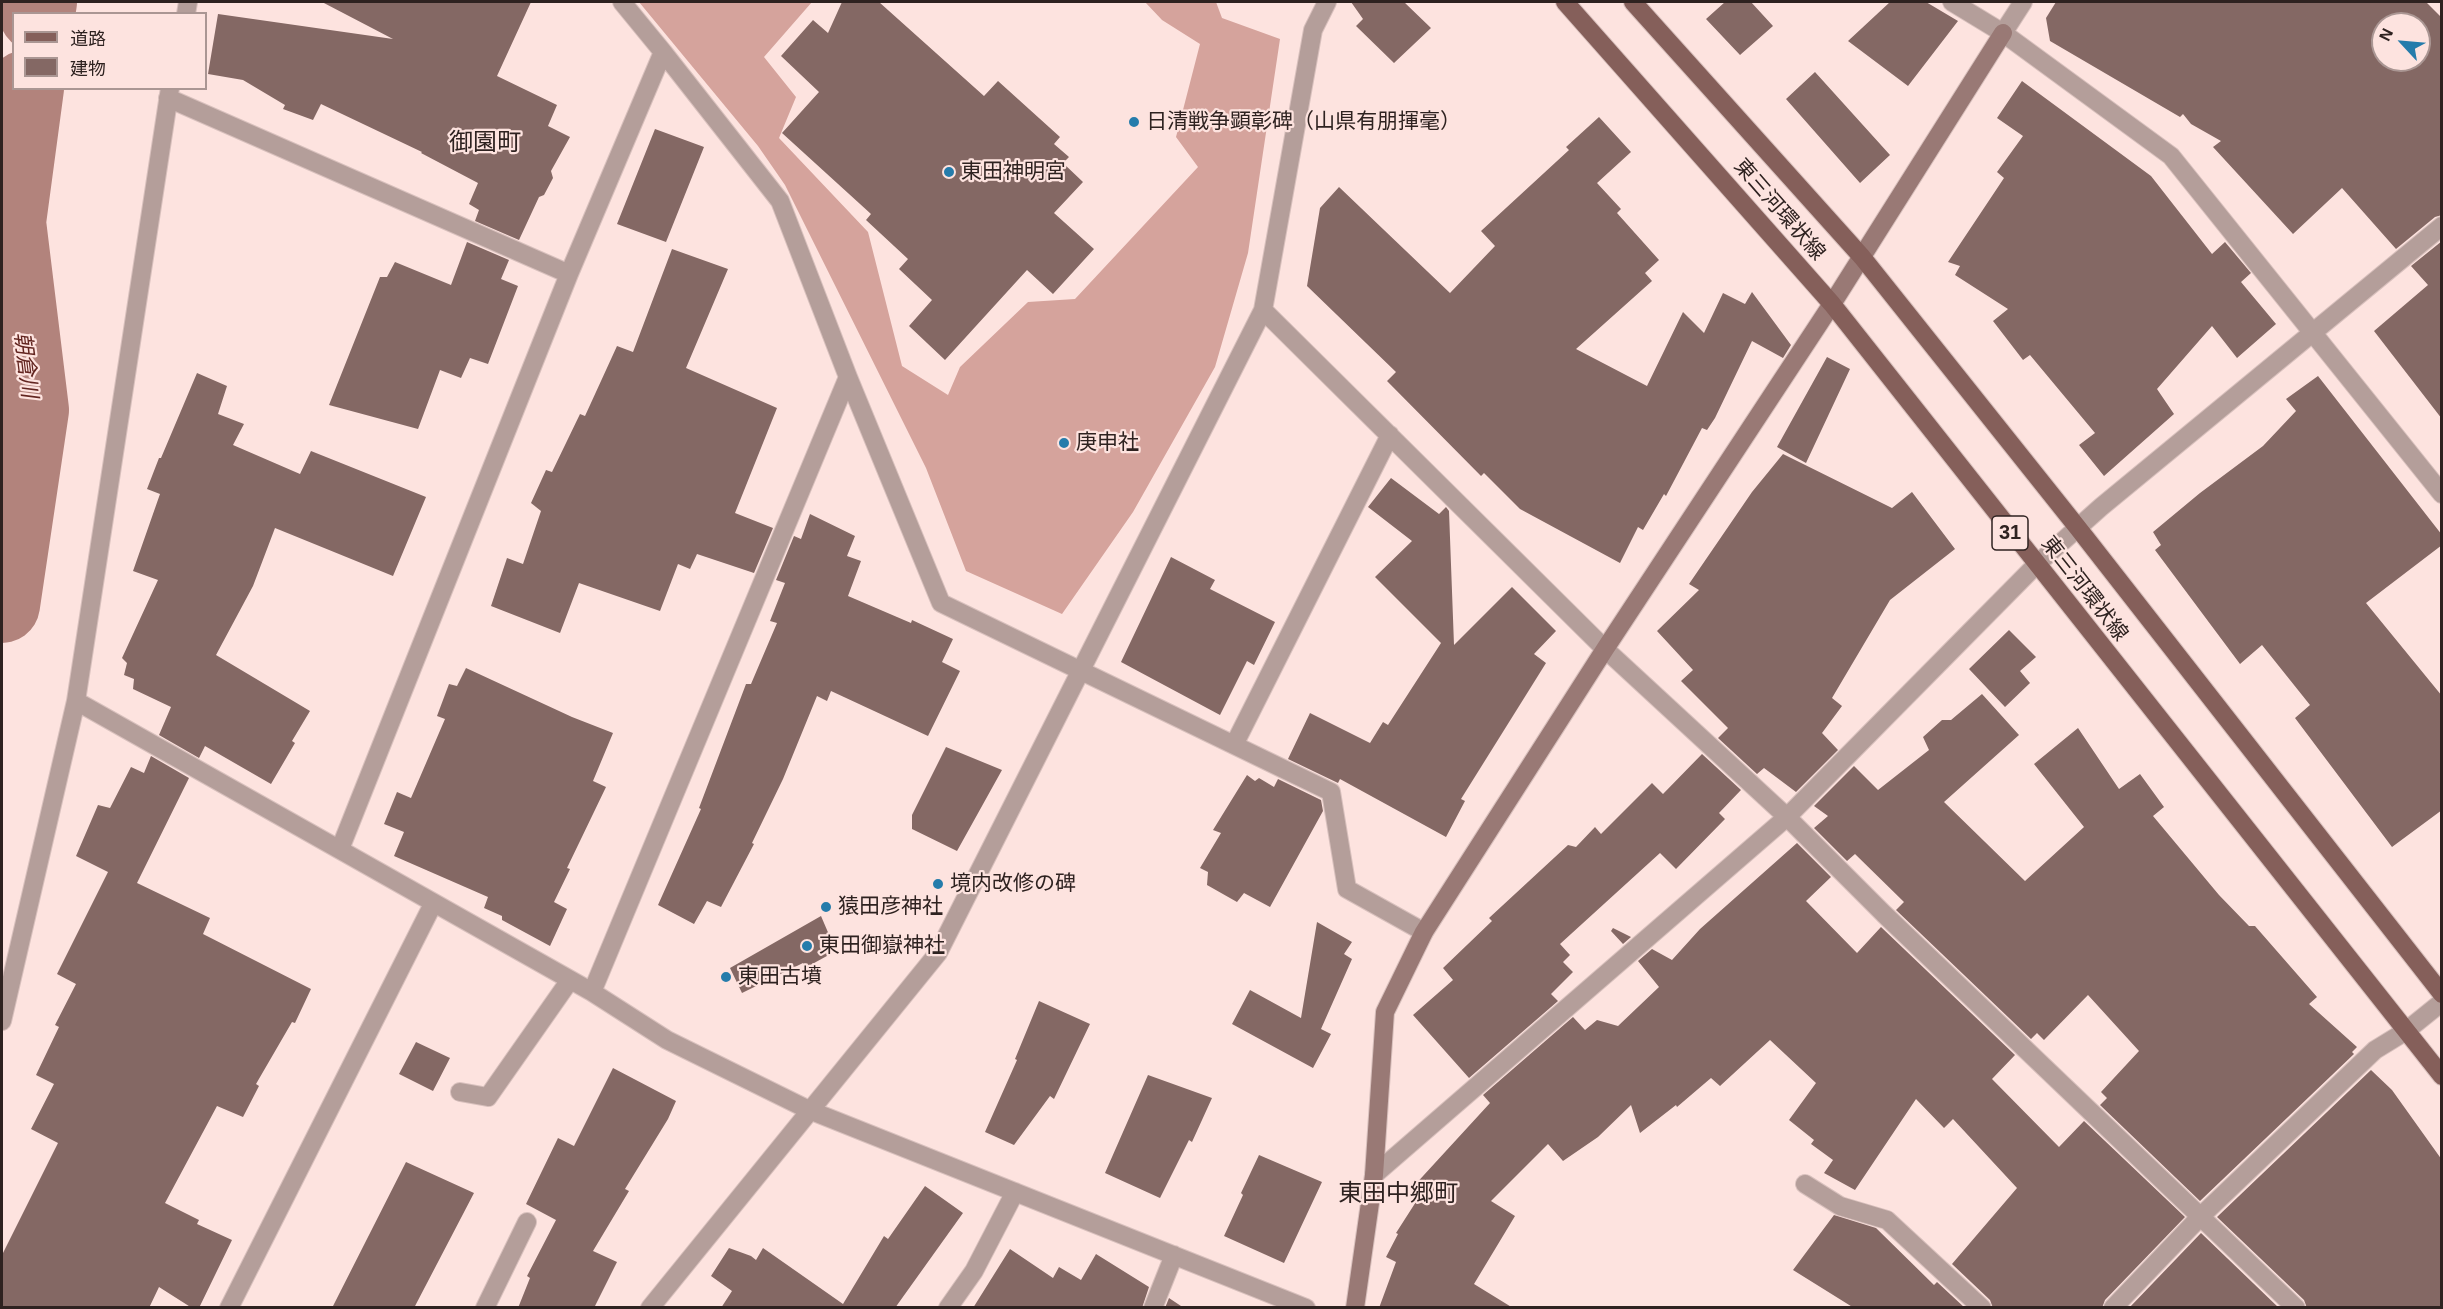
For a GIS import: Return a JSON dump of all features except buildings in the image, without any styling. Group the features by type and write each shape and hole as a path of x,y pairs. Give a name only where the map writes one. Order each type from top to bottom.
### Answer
{"main road":[{"name":"東三河環状線","path":"1565,2 1832,304 2442,1076"},
{"name":"東三河環状線","path":"1633,2 1862,257 2078,528 2442,994"}],"street":[{"path":"622,2 780,201 848,377 941,603 1332,792 1347,889 1424,932"},
{"path":"650,1308 938,953 1263,310 1313,30 1327,2"},
{"path":"1952,2 2003,33 2171,156 2439,487"},
{"path":"1355,1308 1374,1175 1385,1012 1424,932 1605,649 1832,304 2023,2"},
{"path":"340,849 569,274 663,52"},
{"path":"2,1020 76,701 169,93 569,274"},
{"path":"1374,1175 1787,817 2036,565 2442,226"},
{"path":"1263,310 1605,649 1787,817 1893,922 2296,1308"},
{"path":"592,992 848,377"},
{"path":"1234,745 1390,435"},
{"path":"76,701 592,992 667,1040 809,1110 1306,1308"},
{"path":"229,1308 433,904"},
{"path":"460,1092 488,1097 570,980"},
{"path":"2113,1308 2201,1216 2375,1050 2406,1031 2442,1002"},
{"path":"1805,1184 1840,1206 1887,1220 1982,1308"},
{"path":"948,1308 974,1271 1015,1192"},
{"path":"485,1308 527,1222"},
{"path":"1153,1308 1174,1255"}],"shaded area":[{"path":"639,2 812,2 764,57 796,97 779,138 868,232 902,366 948,395 960,367 1028,302 1075,299 1198,167 1176,137 1200,44 1162,20 1145,2 1216,2 1222,18 1280,39 1248,253 1215,367 1133,512 1062,614 966,571 926,468 785,185 758,146"}],"waterway":[{"name":"朝倉川","path":"37,12 39,2"},
{"name":"朝倉川","path":"2,605 31,410 8,222 26,90"}],"place":[{"name":"日清戦争顕彰碑（山県有朋揮毫）","path":"1134,122"},
{"name":"東田神明宮","path":"949,172"},
{"name":"庚申社","path":"1064,443"},
{"name":"境内改修の碑","path":"938,884"},
{"name":"猿田彦神社","path":"826,907"},
{"name":"東田御嶽神社","path":"807,946"},
{"name":"東田古墳","path":"726,977"}],"district":[{"name":"御園町","path":"485,143"},
{"name":"東田中郷町","path":"1398,1194"}]}
